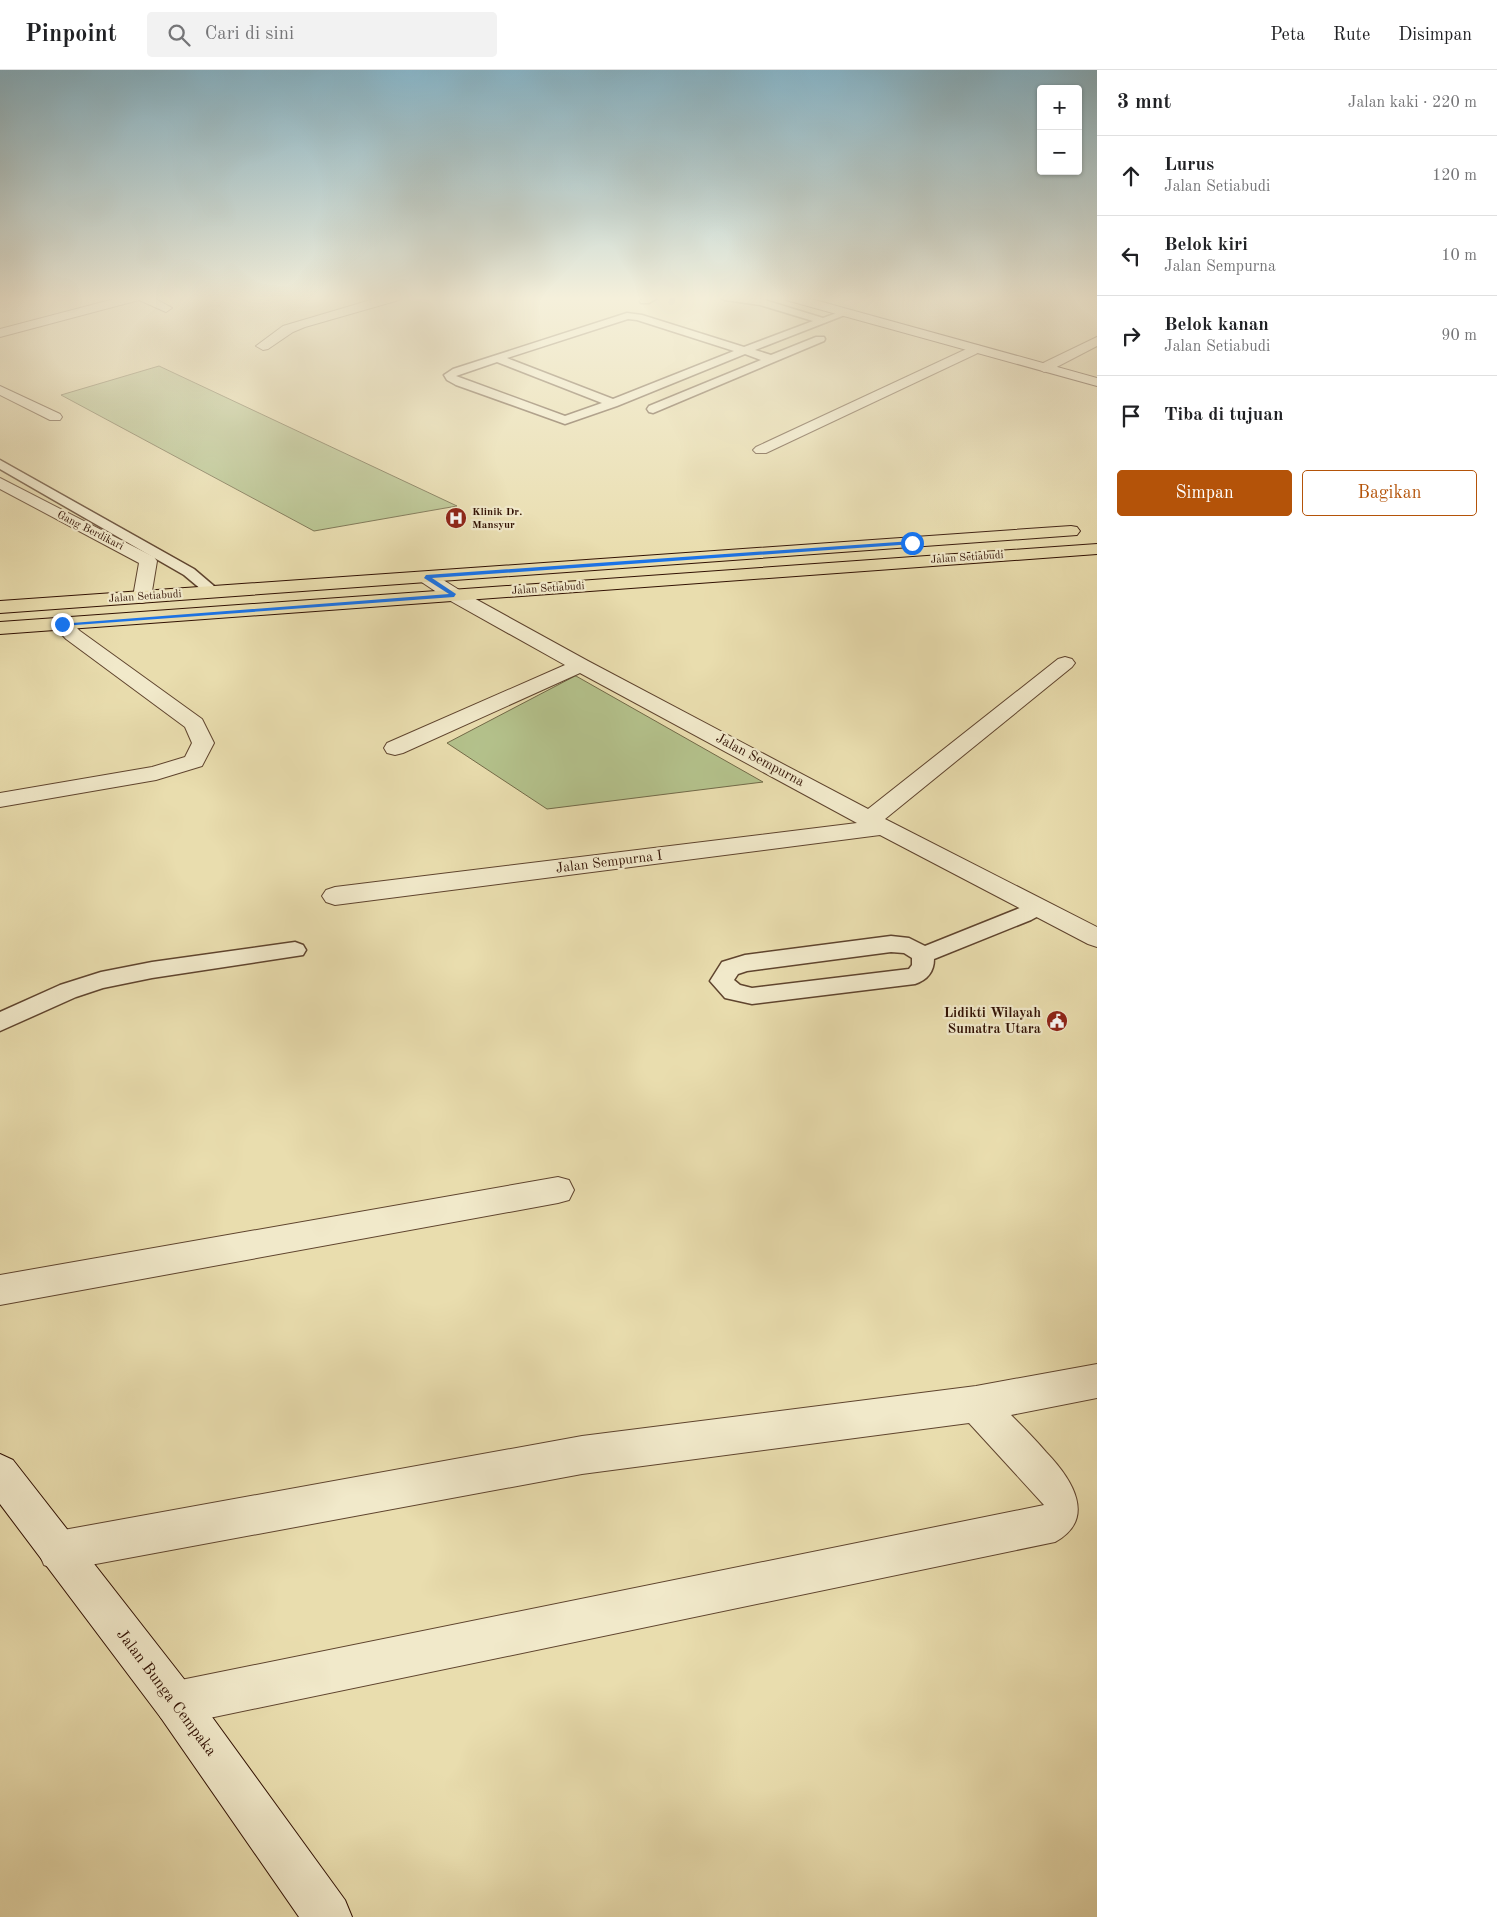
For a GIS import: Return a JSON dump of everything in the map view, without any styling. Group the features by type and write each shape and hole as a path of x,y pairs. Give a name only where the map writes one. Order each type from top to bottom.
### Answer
{"main road":[{"name":"Jalan Setiabudi","path":"0,607 1087,530"},
{"name":"Jalan Setiabudi","path":"0,628 1097,549"}],"street":[{"path":"761,450 903,383"},
{"path":"0,390 55,417"},
{"name":"Gang Berdikari","path":"0,483 148,561 142,597"},
{"name":"Jalan Sempurna","path":"426,577 454,595 581,665 1037,908 1097,938"},
{"path":"0,800 156,773 194,761 203,743 194,724 62,624"},
{"path":"877,823 1065,663"},
{"path":"395,748 581,665"},
{"name":"Jalan Sempurna I","path":"336,896 877,823"},
{"path":"0,1290 558,1190"},
{"path":"58,1551 582,1455 976,1404 1097,1381"},
{"path":"176,1703 1055,1522 1064,1514 1063,1502 1058,1492 976,1404"},
{"name":"Jalan Bunga Cempaka","path":"0,1473 176,1703 328,1917"}],"lane":[{"path":"461,383 564,420 663,383"},
{"path":"562,383 613,403"},
{"path":"653,408 713,383"},
{"path":"0,464 189,572 213,592"},
{"path":"923,955 1024,916 1037,908"},
{"path":"891,944 909,946 923,955 923,967 915,976 752,996 734,992 721,981 730,968 745,963 891,944"},
{"path":"0,1022 68,992 101,980 152,970 295,950"}],"green space":[{"path":"101,383 196,383 457,506 314,531 61,395"},
{"path":"575,676 763,782 547,809 447,743"}],"place":[{"name":"Klinik Dr. Mansyur","path":"456,518"},
{"name":"Lidikti Wilayah Sumatra Utara","path":"1057,1021"}],"route":[{"path":"62,624 454,595 426,577 912,543"}]}
